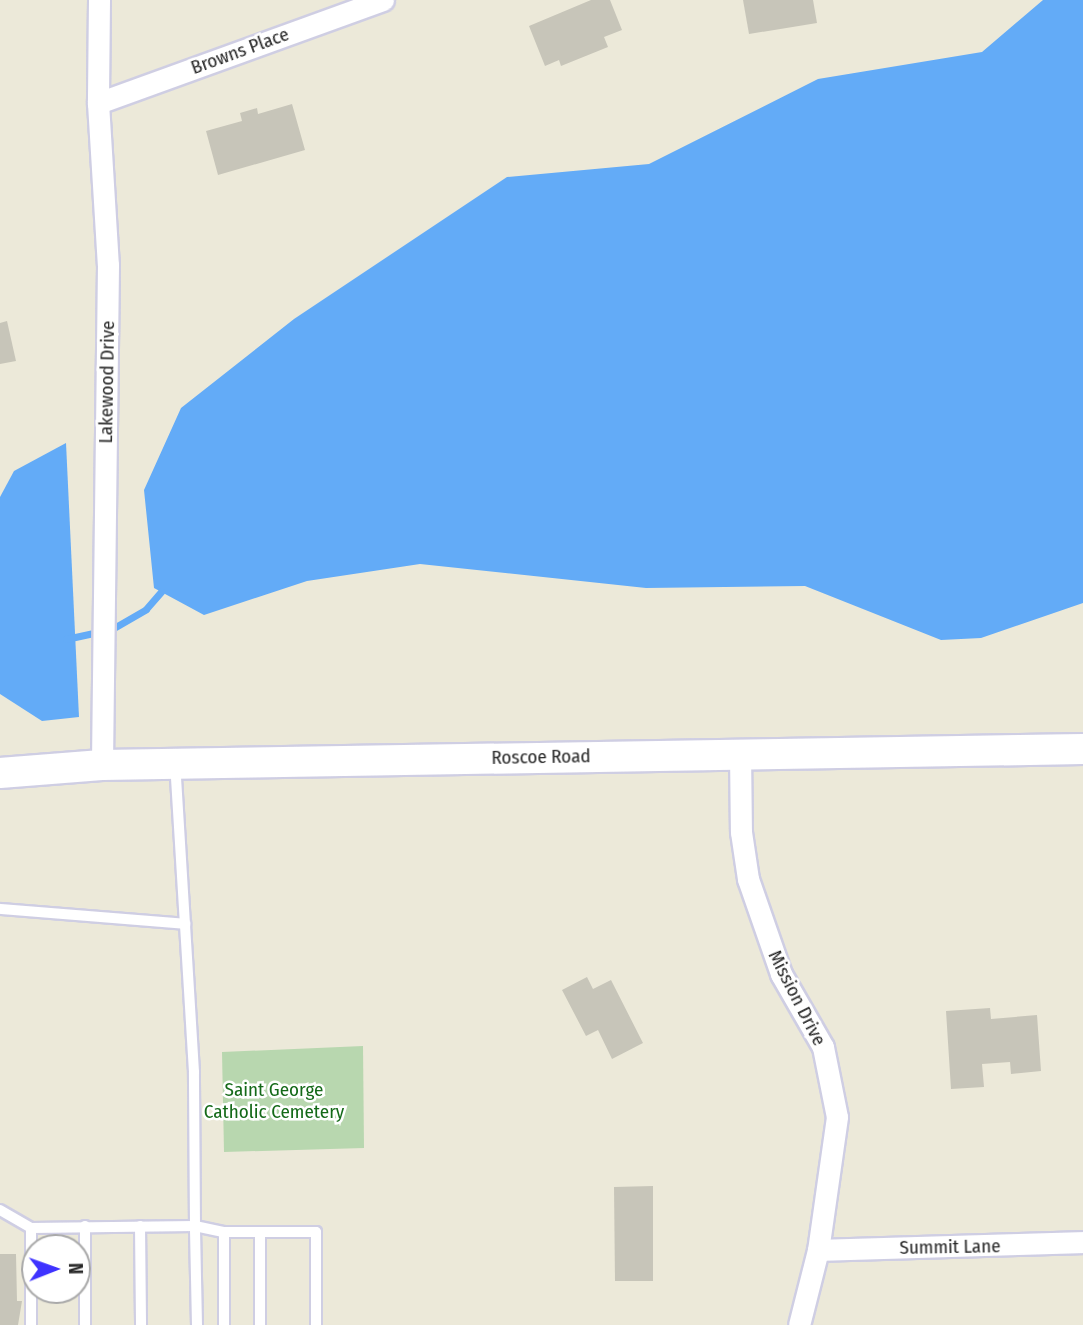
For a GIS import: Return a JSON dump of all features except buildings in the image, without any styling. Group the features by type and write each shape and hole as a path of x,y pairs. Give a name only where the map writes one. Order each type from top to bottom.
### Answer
{"main road":[{"name":"Roscoe Road","path":"0,773 102,765 1083,749"}],"street":[{"name":"Lakewood Drive","path":"99,0 98,103 108,265 102,765"},
{"name":"Browns Place","path":"98,103 383,0"},
{"name":"Mission Drive","path":"740,754 741,832 748,879 781,974 822,1047 833,1082 837,1117 818,1250 799,1325"},
{"name":"Summit Lane","path":"818,1250 1083,1242"}],"lane":[{"path":"175,764 194,1072 197,1325"},
{"path":"0,909 185,924"},
{"path":"0,1210 31,1227 195,1226 225,1232 316,1232 316,1325"},
{"path":"85,1226 85,1325"},
{"path":"139,1226 141,1325"},
{"path":"31,1227 31,1325"},
{"path":"224,1325 225,1232"},
{"path":"260,1232 260,1325"}],"green space":[{"name":"Saint George Catholic Cemetery","path":"363,1046 364,1148 224,1152 222,1052"}],"water":[{"path":"1043,0 1083,0 1083,603 981,638 941,640 805,586 646,588 420,564 307,581 204,615 154,588 144,490 181,408 294,319 507,177 649,164 818,79 982,52"},
{"path":"66,443 79,717 42,721 0,694 0,497 14,471"}],"waterway":[{"path":"66,639 112,629 146,609 161,592"}]}
